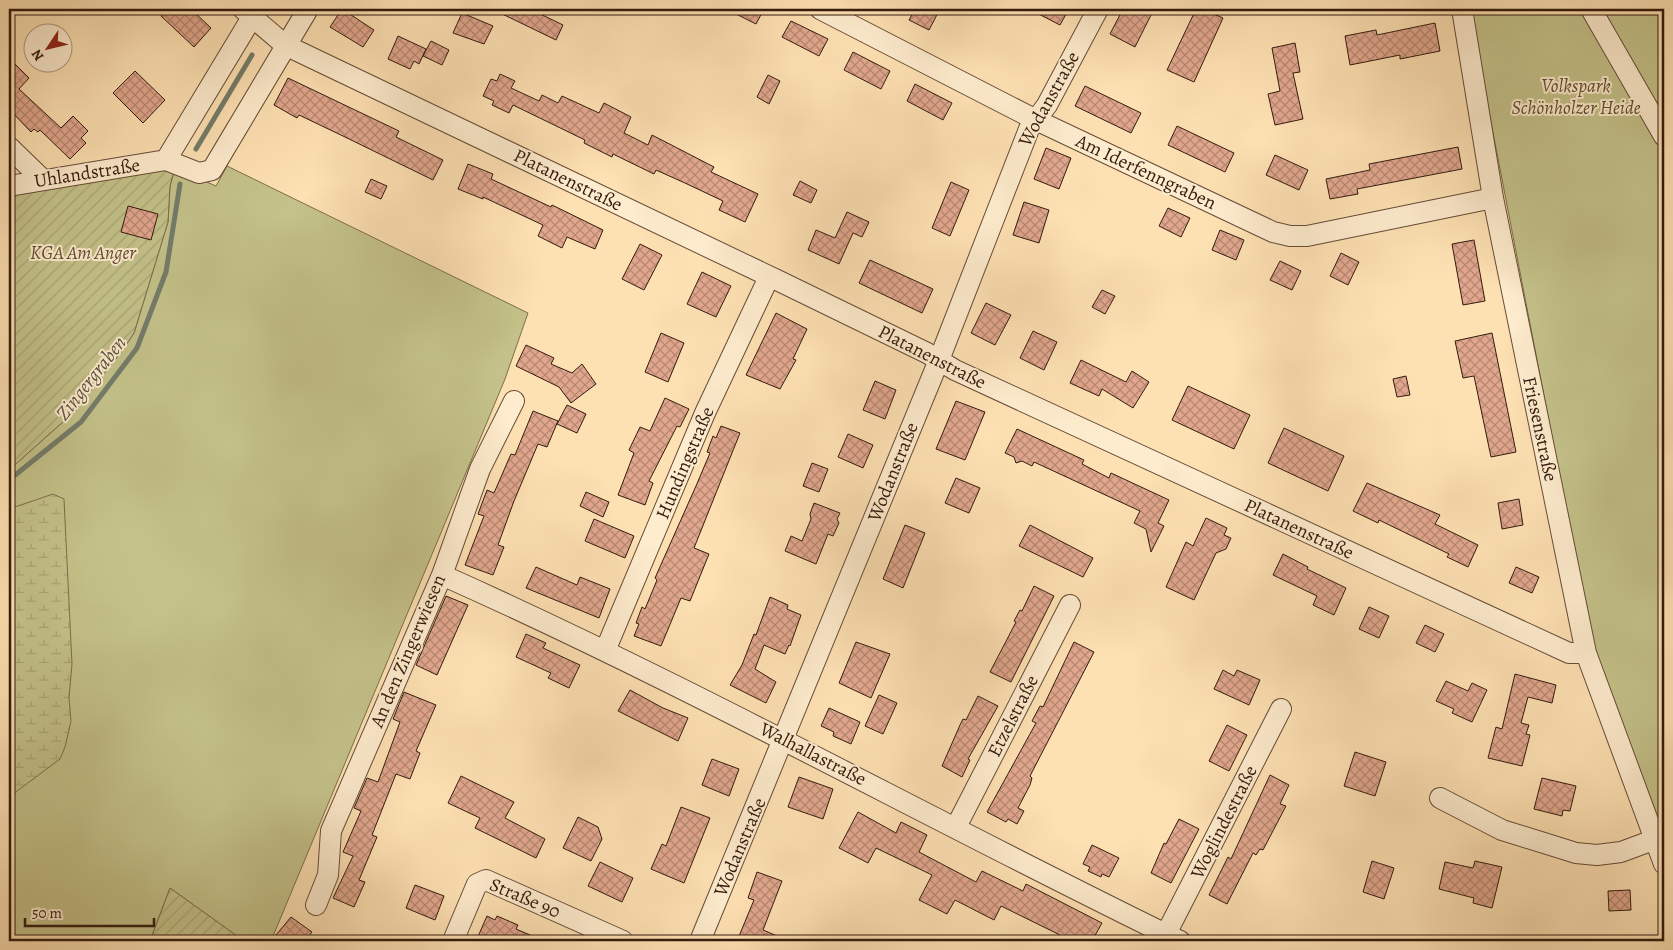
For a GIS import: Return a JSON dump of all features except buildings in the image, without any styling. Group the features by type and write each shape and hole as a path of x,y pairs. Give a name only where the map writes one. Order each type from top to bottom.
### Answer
{"street":[{"path":"285,45 250,12 170,161 199,173 212,170 308,9"},
{"name":"Am Iderfenngraben","path":"820,9 1036,120 1273,232 1290,236 1307,236 1493,198"},
{"name":"Wodanstraße","path":"700,941 939,360 1029,129 1047,105 1098,9"},
{"name":"Friesenstraße","path":"1462,9 1493,198 1586,653 1664,864"},
{"path":"1591,9 1664,136"},
{"name":"Platanenstraße","path":"285,45 769,277 964,374 1569,654 1586,653"},
{"path":"9,147 43,180"},
{"name":"Uhlandstraße","path":"9,186 170,161"},
{"name":"Hundingstraße","path":"605,651 708,407 769,277"},
{"name":"An den Zingerwiesen","path":"315,905 328,875 331,832 442,575 480,469 514,401"},
{"name":"Walhallastraße","path":"442,575 605,651 784,739 1173,938"},
{"name":"Etzelstraße","path":"956,827 1070,604"},
{"name":"Woglindestraße","path":"1173,938 1281,709"},
{"path":"1440,798 1502,830 1576,853 1597,855 1621,852 1656,839"},
{"name":"Straße 90","path":"453,941 476,886 482,880 488,880 622,941"}],"green space":[{"name":"Volkspark Schönholzer Heide","path":"1469,9 1664,9 1664,840 1596,664"},
{"path":"227,166 528,313 505,379 271,941 244,941 170,888 150,941 142,939 140,941 9,941 9,470 74,412 134,333 168,222 170,186 175,168 216,186"},
{"name":"KGA Am Anger","path":"175,168 170,186 168,222 134,333 74,412 9,470 9,191"},
{"path":"53,494 64,499 72,664 69,698 71,721 60,759 9,797 9,509"},
{"path":"170,888 244,941 150,941"}],"waterway":[{"name":"Zingergraben","path":"196,149 252,55"},
{"name":"Zingergraben","path":"9,480 81,422 137,348 166,272 180,184"}]}
